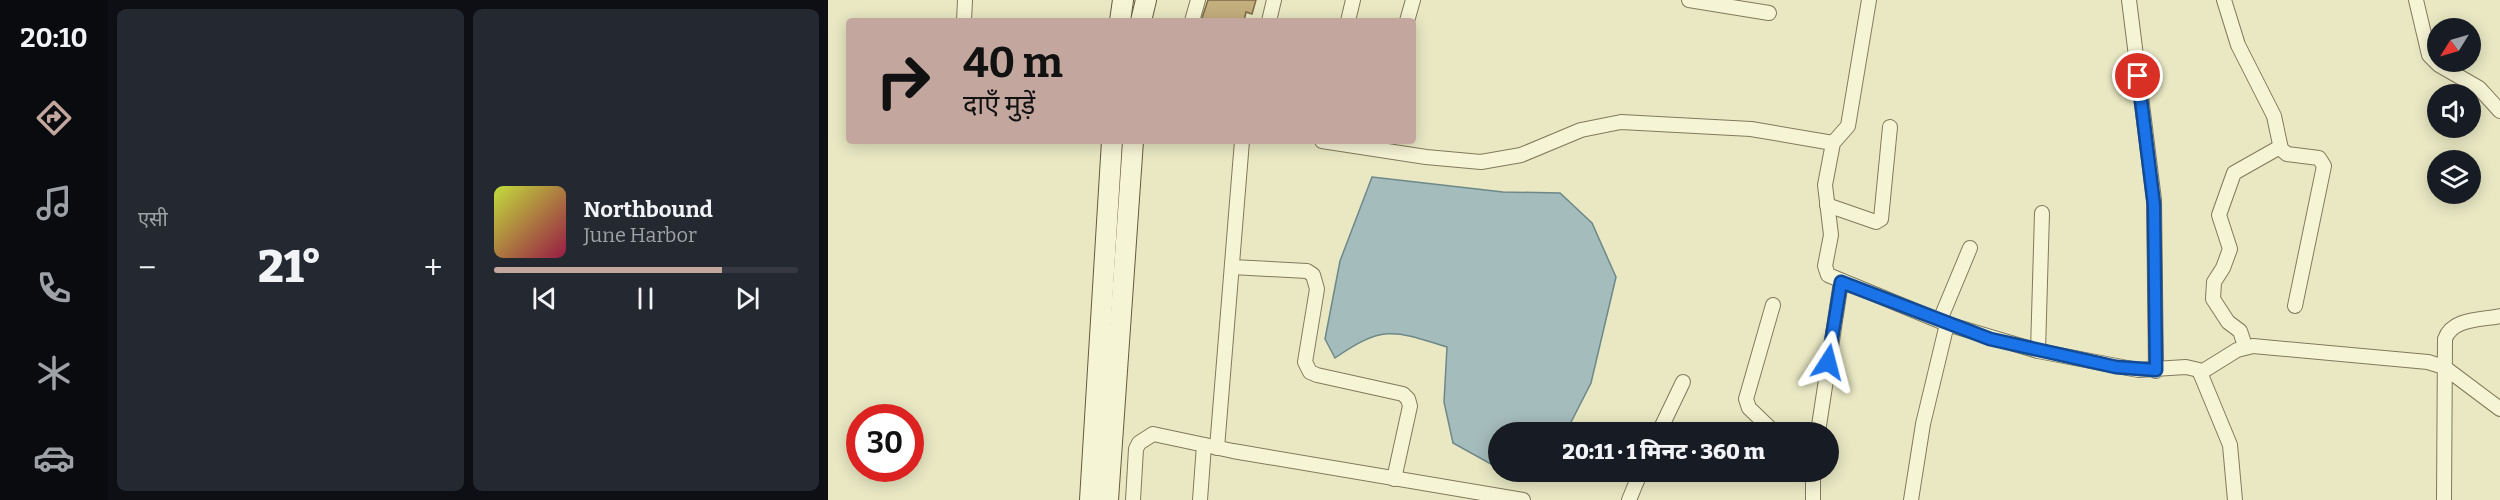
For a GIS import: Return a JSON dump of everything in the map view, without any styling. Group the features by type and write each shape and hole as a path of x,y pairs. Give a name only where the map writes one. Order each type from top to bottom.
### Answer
{"street":[{"path":"964,18 965,0"},
{"path":"1120,18 1123,0"},
{"path":"1143,18 1146,0"},
{"path":"1193,18 1198,0"},
{"path":"1270,18 1274,0"},
{"path":"1349,18 1353,0"},
{"path":"1408,18 1413,0"},
{"path":"1689,0 1768,13"},
{"path":"1869,0 1848,126 1833,143 1825,185 1831,235 1826,271 1841,282 1944,322 2037,351 2116,367 2156,370 2193,367 2200,372 2230,445 2235,500"},
{"path":"2129,0 2154,200 2156,370"},
{"path":"2223,0 2243,58 2274,116 2280,147 2287,154 2319,158 2324,166 2295,306"},
{"path":"2416,0 2428,55 2439,65 2480,88 2500,111"},
{"path":"1373,145 1461,161 1494,161 1521,155 1581,130 1621,122 1751,129 1833,143"},
{"path":"1827,205 1876,222 1881,219 1890,127"},
{"path":"1090,500 1112,144"},
{"path":"1108,500 1133,144"},
{"path":"1200,500 1211,447 1232,267 1242,144"},
{"path":"2245,346 2241,331 2228,322 2213,299 2214,282 2223,268 2230,249 2219,215 2230,180 2237,170 2280,147"},
{"path":"2037,351 2042,213"},
{"path":"1911,500 1923,424 1944,322 1970,248"},
{"path":"1232,267 1307,271 1313,275 1317,289 1305,362 1306,368 1317,375 1402,394 1408,399 1410,406 1394,479"},
{"path":"1820,422 1841,282"},
{"path":"1764,422 1749,408 1746,399 1773,305"},
{"path":"2444,500 2445,339 2450,329 2458,324 2500,316"},
{"path":"2200,372 2245,346 2323,351 2428,362 2444,367 2500,409"},
{"path":"1664,422 1683,382"},
{"path":"1133,500 1136,449 1144,439 1153,434 1211,447 1523,500"},
{"path":"1629,500 1636,482"},
{"path":"1813,482 1813,500"}],"water":[{"path":"1372,177 1503,192 1560,193 1592,223 1616,277 1591,383 1571,422 1488,422 1488,462 1453,443 1444,402 1447,347 1400,334 1389,334 1365,340 1335,358 1325,339 1340,261"}],"building":[{"path":"1208,0 1256,0 1252,14 1246,12 1245,18 1202,18"}],"route":[{"path":"1828,362 1841,282 1990,339 2116,367 2156,370 2154,205 2138,76"}]}
